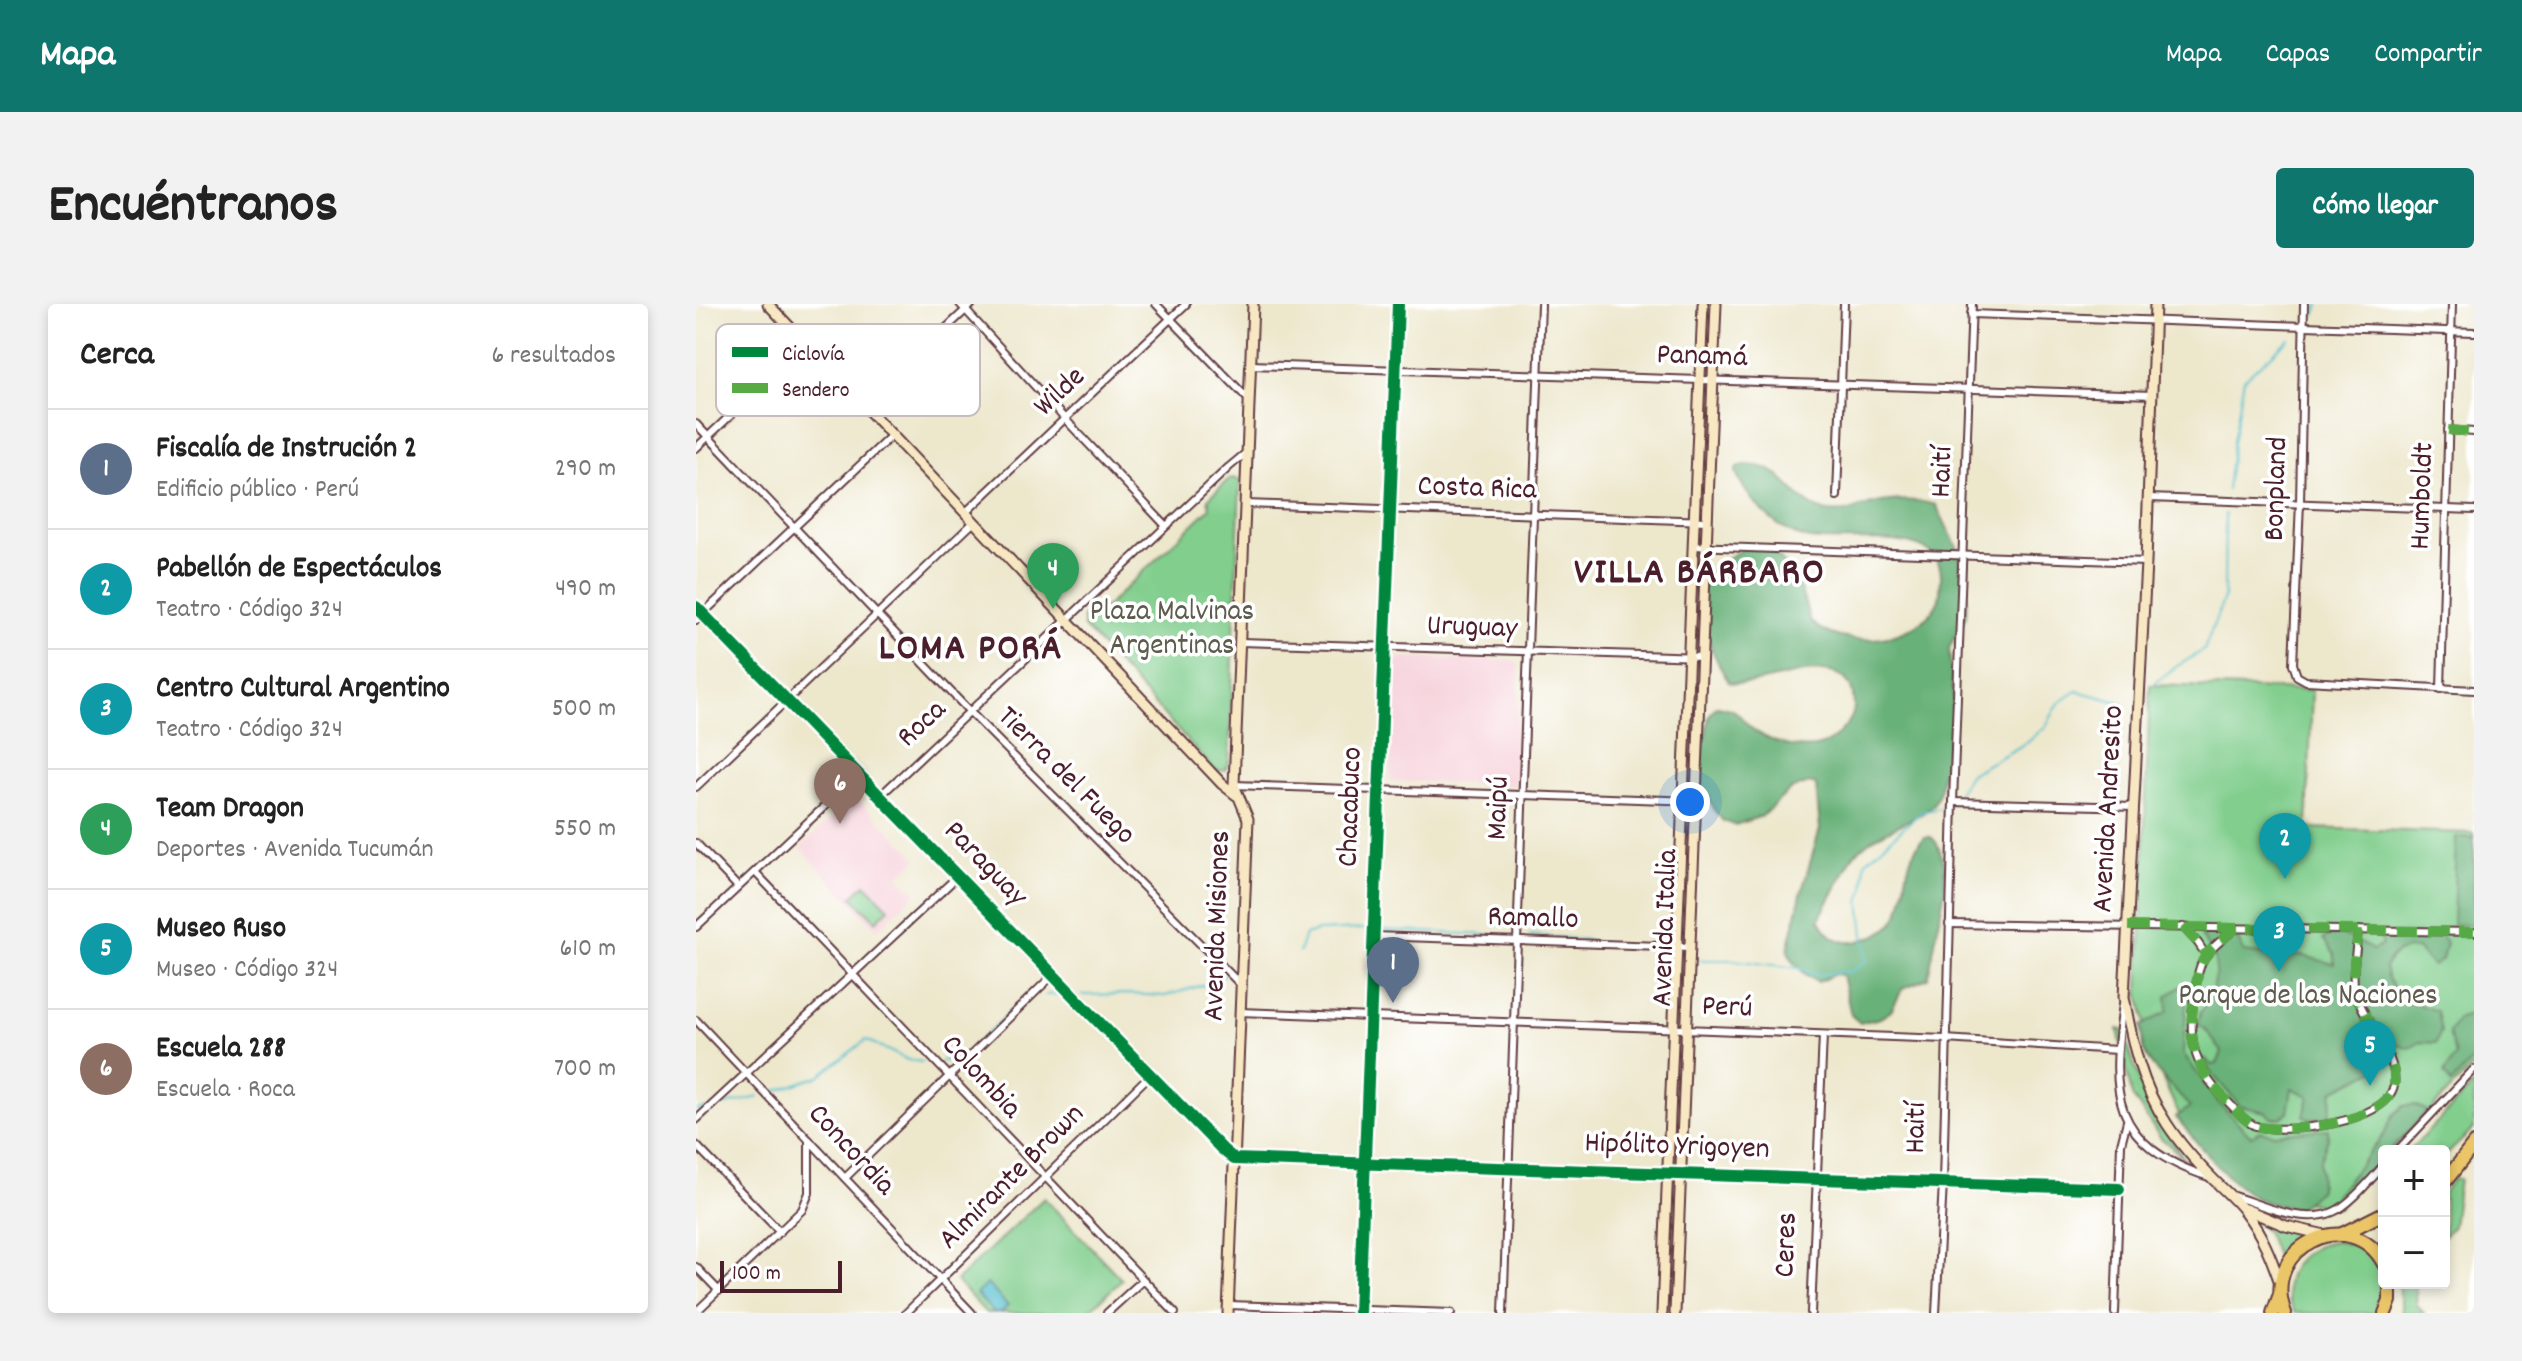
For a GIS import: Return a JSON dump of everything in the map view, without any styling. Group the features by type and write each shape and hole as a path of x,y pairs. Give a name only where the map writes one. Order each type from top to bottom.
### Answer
{"highway":[{"path":"2450,1164 2470,1148"},
{"path":"2450,1175 2470,1148"},
{"path":"2340,1235 2378,1216"},
{"path":"2273,1313 2285,1267 2295,1252 2309,1241 2325,1235 2355,1238 2370,1246 2378,1256"},
{"path":"2280,1288 2285,1313"},
{"path":"2385,1313 2390,1289"}],"main road":[{"path":"768,304 786,324"},
{"name":"Avenida Misiones","path":"1228,1309 1248,819 1234,785 1253,304"},
{"name":"Avenida Italia","path":"1662,1313 1703,304"},
{"name":"Avenida Italia","path":"1675,1313 1716,304"},
{"name":"Avenida Andresito","path":"2124,997 2149,498 2155,304"},
{"path":"872,416 1222,784 1239,797"},
{"path":"2124,997 2134,1052 2154,1103 2168,1126 2212,1178 2243,1208 2266,1243 2280,1288"},
{"path":"2243,1208 2286,1226 2325,1235"}],"street":[{"path":"946,324 963,307 972,304"},
{"path":"1156,304 1249,400"},
{"name":"Wilde","path":"965,513 1186,304"},
{"name":"Chacabuco","path":"1359,1311 1398,304"},
{"name":"Maipú","path":"1503,1313 1541,304"},
{"path":"1837,496 1844,304"},
{"name":"Haití","path":"1936,1313 1972,304"},
{"name":"Bonpland","path":"2304,304 2293,664 2297,676 2306,681 2441,689"},
{"name":"Humboldt","path":"2441,689 2452,304"},
{"path":"963,307 978,324"},
{"path":"1971,314 2474,332"},
{"path":"980,326 1166,526"},
{"name":"Panamá","path":"1250,365 2153,395"},
{"path":"696,448 730,416"},
{"name":"Tierra del Fuego","path":"696,424 970,712 1241,985"},
{"path":"2448,430 2474,432"},
{"path":"696,620 891,436"},
{"name":"Roca","path":"880,796 1247,452"},
{"path":"2149,498 2474,510"},
{"name":"Costa Rica","path":"1245,504 1707,521"},
{"path":"696,787 974,522"},
{"path":"1693,546 2146,562"},
{"name":"Paraguay","path":"696,607 1234,1159"},
{"name":"Uruguay","path":"1240,642 1702,657"},
{"path":"2441,689 2474,690"},
{"path":"696,927 859,774"},
{"path":"1222,784 1696,801"},
{"path":"1953,802 2135,807"},
{"path":"696,843 738,887"},
{"name":"Colombia","path":"755,872 1175,1313"},
{"path":"696,1120 958,876"},
{"path":"1949,924 2474,932"},
{"path":"2183,927 2206,955"},
{"path":"2236,928 2206,955 2198,972 2191,1011 2191,1040 2200,1067 2215,1088 2253,1126 2275,1128 2338,1122 2361,1116 2390,1097 2395,1084 2389,1060 2354,986 2358,930"},
{"name":"Ramallo","path":"1373,936 1691,947"},
{"path":"845,1178 1054,974"},
{"name":"Avenida Andresito","path":"2115,1313 2121,1144 2127,1121 2118,1094 2117,1050 2124,997"},
{"name":"Perú","path":"1239,1012 1945,1039 2117,1050"},
{"name":"Concordia","path":"696,1020 972,1313"},
{"name":"Ceres","path":"1811,1313 1823,1035"},
{"path":"2403,1145 2474,1069"},
{"name":"Almirante Brown","path":"906,1313 1151,1074"},
{"path":"2127,1121 2154,1151 2180,1168 2212,1178"},
{"path":"696,1312 802,1210 809,1193 809,1140"},
{"path":"696,1145 780,1232"},
{"name":"Hipólito Yrigoyen","path":"1234,1159 2119,1189"},
{"path":"2228,1194 2294,1215 2318,1216 2334,1212 2378,1171"},
{"path":"696,1267 719,1291"},
{"path":"1107,1313 1143,1280"},
{"path":"1228,1309 1451,1313"}],"shaded area":[{"path":"1400,657 1515,661 1519,666 1516,785 1390,781 1394,662"},
{"path":"854,795 918,859 898,876 916,893 877,930 800,848"}],"green space":[{"path":"1745,465 1772,471 1803,500 1824,511 1843,512 1897,501 1936,505 1958,549 1967,597 1966,616 1949,648 1952,720 1939,793 1933,805 1923,813 1872,839 1854,854 1819,919 1826,930 1839,940 1859,941 1880,934 1900,912 1914,852 1924,837 1931,837 1936,842 1944,861 1945,890 1928,978 1903,988 1891,1011 1880,1018 1860,1023 1851,1015 1842,975 1835,974 1818,982 1800,969 1788,950 1820,829 1816,785 1809,783 1790,790 1762,816 1735,825 1723,821 1715,811 1698,775 1709,716 1716,706 1735,712 1755,731 1776,742 1811,747 1832,740 1850,720 1854,706 1850,686 1839,675 1823,671 1763,681 1729,682 1716,660 1702,623 1698,599 1705,580 1719,564 1755,544 1778,557 1793,574 1810,621 1840,637 1878,638 1914,627 1928,616 1938,602 1941,578 1937,560 1925,549 1906,543 1814,539 1789,531 1753,501 1740,482 1737,467"},
{"name":"Plaza Malvinas Argentinas","path":"1234,478 1240,481 1229,763 1225,770 1215,771 1083,626 1083,617 1093,608 1104,609 1210,508 1208,499"},
{"name":"Parque de las Naciones","path":"2150,685 2312,690 2307,828 2474,833 2474,1065 2398,1145 2378,1145 2378,1165 2338,1208 2246,1191 2182,1121 2151,1054 2139,991"},
{"path":"2456,837 2474,838 2474,925 2453,924"},
{"path":"865,884 889,908 876,921 852,897"},
{"path":"2221,931 2238,940 2244,952 2303,956 2334,964 2334,954 2323,939 2329,936 2348,937 2373,950 2382,945 2378,934 2440,935 2446,942 2442,960 2433,966 2417,949 2411,949 2394,955 2385,968 2397,993 2411,1002 2437,1011 2441,1031 2436,1043 2420,1042 2407,1048 2391,1043 2377,1045 2375,1070 2333,1091 2329,1117 2310,1119 2304,1116 2309,1096 2292,1088 2288,1112 2281,1118 2271,1118 2266,1112 2240,1106 2202,1062 2205,1058 2211,1065 2217,1064 2222,1052 2205,1029 2198,1025 2200,1013 2210,1000 2216,970 2215,959 2200,934"},
{"path":"2184,984 2187,993 2183,1053 2218,1102 2251,1136 2260,1131 2274,1134 2328,1129 2319,1163 2320,1189 2299,1209 2256,1198 2233,1182 2176,1117 2190,1107 2152,1066 2143,1050 2141,1026 2168,1011 2167,996"},
{"path":"2474,1013 2474,1058 2451,1084 2444,1074 2455,1056 2449,1033 2457,1019"},
{"path":"2118,1029 2123,1030 2155,1113 2185,1159 2160,1137 2132,1096"},
{"path":"2474,1084 2474,1129 2450,1151 2450,1145 2415,1145"},
{"path":"2414,1105 2428,1111 2395,1145 2378,1145 2378,1162 2340,1201 2331,1201 2384,1135 2393,1115 2404,1106"},
{"path":"2453,1179 2459,1179 2450,1229 2450,1217 2450,1183"},
{"path":"1044,1198 1122,1280 1086,1313 986,1313 956,1281"},
{"path":"2258,1223 2310,1235 2291,1248 2281,1268 2267,1233"},
{"path":"2335,1241 2348,1244 2370,1256 2378,1267 2378,1289 2384,1289 2377,1313 2295,1313 2287,1288 2289,1276 2301,1257 2322,1244"},
{"path":"2400,1289 2416,1289 2417,1306 2424,1313 2402,1313"}],"water":[{"path":"987,1284 1008,1306 1001,1313 994,1313 976,1294"}],"waterway":[{"path":"2315,315 2320,304"},
{"path":"2227,490 2244,379 2289,339"},
{"path":"2153,685 2204,650 2224,598 2225,514"},
{"path":"1956,795 1970,774 2028,742 2046,726 2059,703 2077,691 2123,703"},
{"path":"1699,960 1732,960 1798,968 1818,975 1853,971 1867,960 1860,901 1864,890 1865,862 1921,812 1945,807"},
{"path":"1299,952 1305,935 1317,931 1365,929"},
{"path":"1382,930 1507,936"},
{"path":"1529,935 1587,940"},
{"path":"1083,995 1165,996 1214,982 1226,973"},
{"path":"1046,995 1060,994"},
{"path":"941,1061 959,1060 1026,996"},
{"path":"770,1093 819,1076 866,1040 908,1060 922,1062"},
{"path":"721,1106 759,1097"},
{"path":"696,1110 705,1108"}],"marked path":[{"path":"2448,430 2474,432"},
{"path":"2128,926 2474,932"},
{"path":"2183,927 2206,955"},
{"path":"2236,928 2208,953 2199,969 2192,1022 2194,1049 2213,1086 2243,1118 2256,1126 2289,1129 2355,1117 2387,1099 2394,1086 2391,1062 2363,1010 2354,985 2358,930"}],"cycle path":[{"path":"1359,1313 1398,304"},
{"path":"696,607 1234,1159 2119,1189"}],"place":[{"name":"Team Dragon","path":"1053,609"},
{"name":"Escuela 288","path":"840,824"},
{"name":"Pabellón de Espectáculos","path":"2285,879"},
{"name":"Centro Cultural Argentino","path":"2279,972"},
{"name":"Fiscalía de Instrución 2","path":"1393,1003"},
{"name":"Museo Ruso","path":"2370,1086"}],"district":[{"name":"VILLA BÁRBARO","path":"1700,574"},
{"name":"LOMA PORÁ","path":"971,650"}]}
